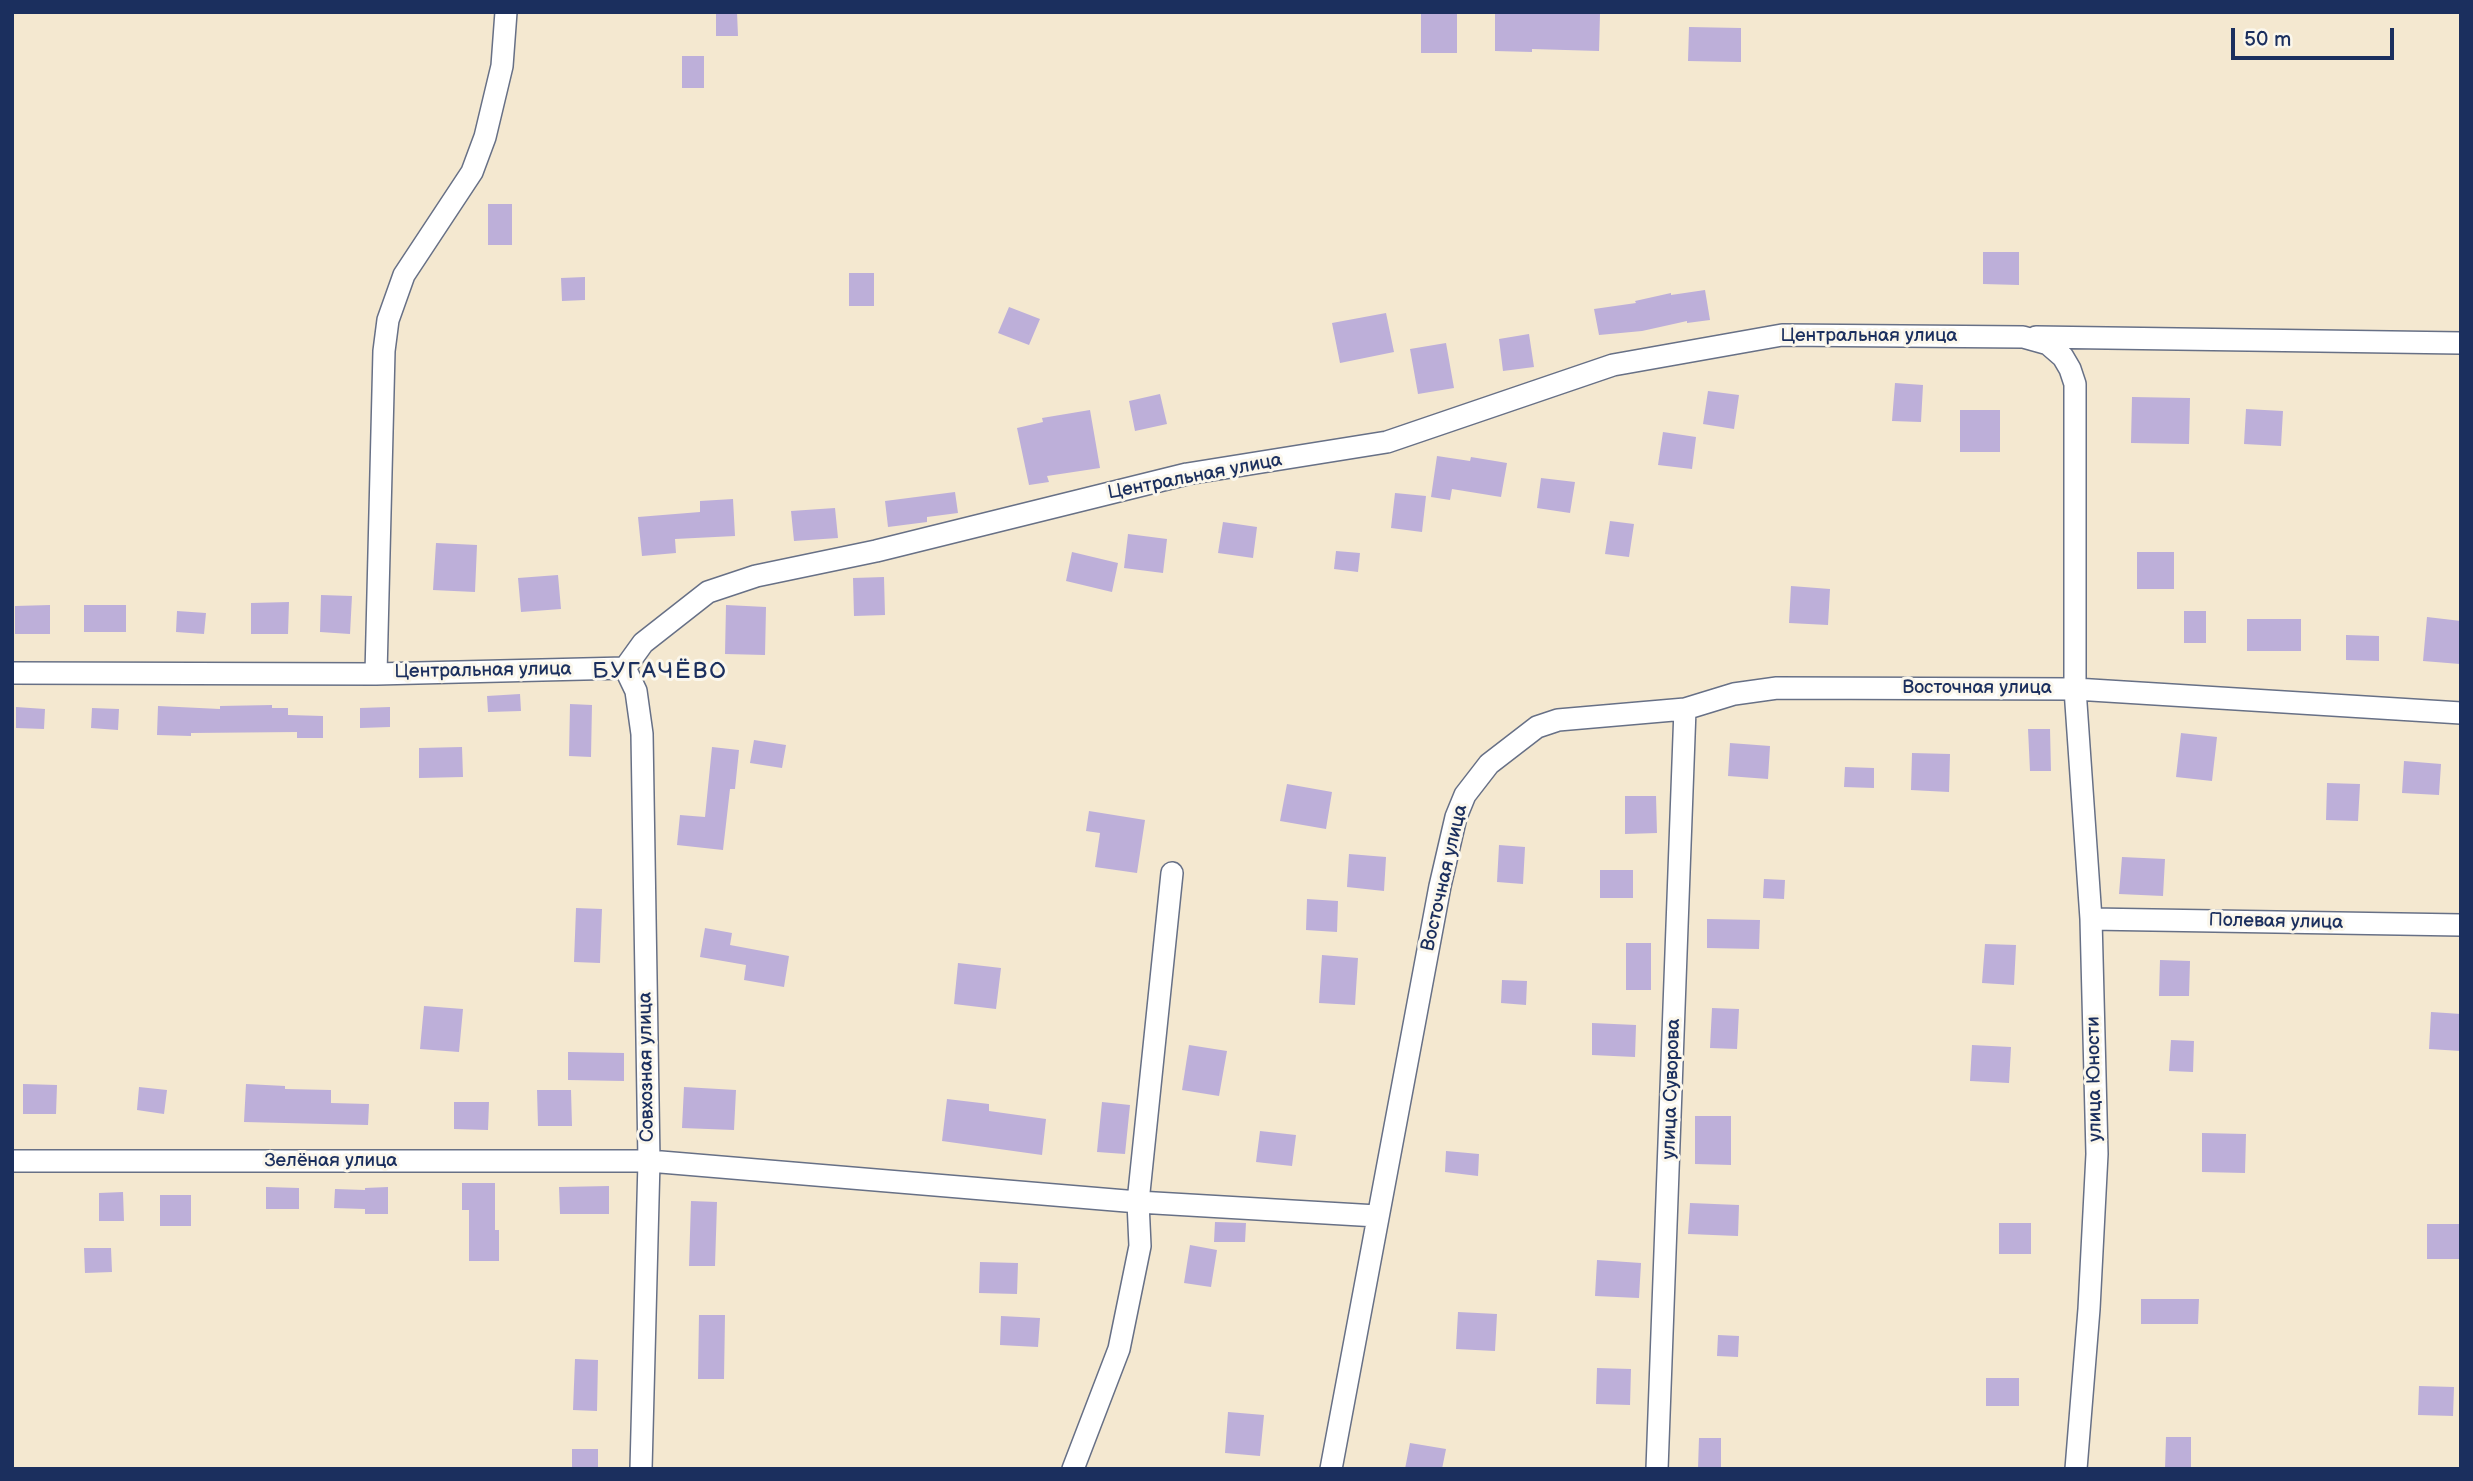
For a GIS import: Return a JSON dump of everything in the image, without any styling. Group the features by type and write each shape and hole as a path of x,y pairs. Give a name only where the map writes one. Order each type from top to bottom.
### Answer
{"street":[{"path":"376,674 384,351 388,320 404,275 472,172 485,137 502,66 506,12"},
{"name":"Центральная улица","path":"12,673 376,674 625,668 643,643 708,592 756,576 876,551 1187,474 1387,442 1613,365 1782,335 2024,337 2048,344 2063,358 2075,384 2075,689"},
{"path":"2024,337 2461,343"},
{"name":"Совхозная улица","path":"625,668 636,691 642,734 649,1161 641,1469"},
{"name":"Восточная улица","path":"1331,1469 1440,886 1456,817 1465,795 1489,764 1536,727 1558,720 1685,709 1734,694 1777,688 2075,689 2461,713"},
{"name":"улица Юности","path":"2075,689 2091,919 2097,1154 2089,1309 2076,1469"},
{"name":"улица Суворова","path":"1657,1469 1685,709"},
{"path":"1073,1469 1119,1349 1140,1246 1138,1202 1172,873"},
{"name":"Полевая улица","path":"2091,919 2461,925"},
{"name":"Зелёная улица","path":"12,1161 649,1161 1138,1202 1377,1216"}],"building":[{"path":"716,12 737,12 738,36 716,36"},
{"path":"1495,13 1600,14 1599,51 1495,51"},
{"path":"1421,14 1457,14 1457,53 1421,53"},
{"path":"1689,27 1741,28 1741,62 1688,61"},
{"path":"682,56 704,56 704,88 682,88"},
{"path":"488,204 512,204 512,245 488,245"},
{"path":"1983,252 2019,252 2019,285 1983,284"},
{"path":"849,273 874,273 874,306 849,306"},
{"path":"585,277 585,300 562,301 561,278"},
{"path":"1705,290 1710,320 1599,335 1594,309 1636,303 1635,301 1671,293"},
{"path":"1009,307 1040,319 1029,345 998,333"},
{"path":"1386,313 1394,352 1340,363 1332,323"},
{"path":"1529,334 1534,367 1503,371 1499,339"},
{"path":"1446,343 1454,388 1418,394 1410,349"},
{"path":"1895,383 1923,385 1921,422 1892,421"},
{"path":"1708,391 1739,395 1734,429 1703,424"},
{"path":"1160,394 1167,424 1135,431 1129,401"},
{"path":"2132,397 2190,398 2189,444 2131,443"},
{"path":"2246,409 2283,411 2281,446 2244,444"},
{"path":"1090,410 1100,468 1047,476 1049,482 1029,485 1017,428 1043,422 1042,418"},
{"path":"1960,410 2000,410 2000,452 1960,452"},
{"path":"1663,432 1696,437 1692,469 1658,465"},
{"path":"1437,456 1470,461 1471,457 1507,463 1501,497 1452,489 1450,500 1431,497"},
{"path":"1541,478 1575,482 1570,513 1537,508"},
{"path":"955,492 958,513 927,517 927,522 888,527 885,501"},
{"path":"1395,493 1426,496 1422,532 1391,528"},
{"path":"733,499 735,536 675,539 676,553 642,556 638,517 700,512 700,501"},
{"path":"835,508 838,538 794,541 791,511"},
{"path":"1610,521 1634,524 1629,557 1605,554"},
{"path":"1223,522 1257,527 1253,558 1218,553"},
{"path":"1128,534 1167,539 1163,573 1124,568"},
{"path":"436,543 477,545 475,592 433,590"},
{"path":"1336,551 1360,553 1358,572 1334,569"},
{"path":"1072,552 1118,563 1112,592 1066,581"},
{"path":"2137,552 2174,552 2174,589 2137,589"},
{"path":"558,575 561,609 521,612 518,578"},
{"path":"884,577 885,615 854,616 853,578"},
{"path":"1791,586 1830,589 1828,625 1789,623"},
{"path":"321,595 352,596 350,634 320,632"},
{"path":"289,602 288,634 251,634 251,603"},
{"path":"50,605 50,634 15,634 15,606"},
{"path":"84,605 126,605 126,632 84,632"},
{"path":"726,605 766,607 765,655 725,654"},
{"path":"177,611 206,613 204,634 176,632"},
{"path":"2184,611 2206,611 2206,643 2184,643"},
{"path":"2427,617 2461,621 2460,664 2423,661"},
{"path":"2247,619 2301,619 2301,651 2247,651"},
{"path":"2346,635 2379,636 2379,661 2346,660"},
{"path":"520,694 521,711 488,712 487,696"},
{"path":"570,704 592,705 591,757 569,756"},
{"path":"272,705 272,708 288,708 288,715 323,716 323,738 297,738 297,732 157,735 158,706 220,709 220,706"},
{"path":"16,707 45,709 44,729 16,728"},
{"path":"390,707 390,727 360,728 360,708"},
{"path":"92,708 119,709 118,730 91,728"},
{"path":"2028,729 2050,729 2051,771 2030,771"},
{"path":"2181,733 2217,737 2212,781 2176,777"},
{"path":"754,740 786,745 782,768 750,763"},
{"path":"1730,743 1770,746 1768,779 1728,776"},
{"path":"462,747 463,777 419,778 419,748"},
{"path":"712,747 739,750 735,789 730,789 723,850 677,845 680,815 705,817"},
{"path":"1912,753 1950,754 1949,792 1911,790"},
{"path":"2404,761 2441,764 2439,795 2402,793"},
{"path":"1845,767 1874,768 1874,788 1844,787"},
{"path":"2327,783 2360,784 2358,821 2326,820"},
{"path":"1287,784 1332,792 1326,829 1280,821"},
{"path":"1625,796 1656,796 1657,833 1625,834"},
{"path":"1089,811 1145,820 1137,873 1095,867 1100,833 1086,831"},
{"path":"1499,845 1525,847 1523,884 1497,882"},
{"path":"1349,854 1386,857 1384,891 1347,887"},
{"path":"2122,857 2165,859 2163,896 2119,894"},
{"path":"1600,870 1633,870 1633,898 1600,898"},
{"path":"1764,879 1785,880 1784,899 1763,898"},
{"path":"1307,899 1338,901 1337,932 1306,930"},
{"path":"576,908 602,909 600,963 574,962"},
{"path":"1707,919 1760,920 1759,949 1707,948"},
{"path":"705,928 732,933 730,945 789,956 784,987 744,980 746,965 700,957"},
{"path":"1626,943 1651,943 1651,990 1626,990"},
{"path":"1985,944 2016,945 2014,985 1982,983"},
{"path":"1322,955 1358,958 1355,1005 1319,1003"},
{"path":"2160,960 2190,961 2189,996 2159,996"},
{"path":"958,963 1001,968 996,1009 954,1004"},
{"path":"1502,980 1527,981 1526,1005 1501,1003"},
{"path":"424,1006 463,1009 459,1052 420,1049"},
{"path":"1712,1008 1739,1009 1737,1049 1710,1048"},
{"path":"2431,1012 2461,1014 2461,1051 2429,1049"},
{"path":"1592,1023 1636,1025 1635,1057 1592,1055"},
{"path":"2171,1040 2194,1041 2193,1072 2169,1071"},
{"path":"1189,1045 1227,1051 1219,1096 1182,1090"},
{"path":"1972,1045 2011,1047 2009,1083 1970,1081"},
{"path":"568,1052 624,1053 624,1081 568,1080"},
{"path":"23,1084 57,1085 56,1114 23,1114"},
{"path":"246,1084 285,1086 285,1089 331,1090 331,1103 369,1104 368,1125 244,1122"},
{"path":"139,1087 167,1090 164,1114 137,1110"},
{"path":"684,1087 736,1090 734,1130 682,1128"},
{"path":"537,1090 571,1090 572,1126 538,1126"},
{"path":"947,1099 989,1104 989,1111 1046,1119 1042,1155 942,1141"},
{"path":"454,1102 489,1102 488,1130 454,1129"},
{"path":"1102,1102 1130,1105 1125,1154 1097,1152"},
{"path":"1695,1116 1731,1116 1731,1165 1695,1164"},
{"path":"1260,1131 1296,1135 1292,1166 1256,1162"},
{"path":"2202,1133 2246,1134 2245,1173 2202,1172"},
{"path":"1446,1151 1479,1154 1478,1176 1445,1172"},
{"path":"462,1183 495,1183 495,1230 499,1230 499,1261 469,1261 469,1210 462,1210"},
{"path":"609,1186 609,1214 560,1214 559,1187"},
{"path":"266,1187 299,1188 299,1209 266,1209"},
{"path":"388,1187 388,1214 365,1214 365,1209 334,1208 335,1189 365,1190"},
{"path":"123,1192 124,1221 99,1221 99,1193"},
{"path":"160,1195 191,1195 191,1226 160,1226"},
{"path":"691,1201 717,1202 715,1266 689,1266"},
{"path":"1690,1203 1739,1205 1738,1236 1688,1234"},
{"path":"1215,1222 1246,1223 1245,1242 1214,1242"},
{"path":"1999,1223 2031,1223 2031,1254 1999,1254"},
{"path":"2427,1224 2460,1224 2460,1259 2427,1259"},
{"path":"1190,1245 1217,1250 1211,1287 1184,1283"},
{"path":"84,1248 111,1248 112,1272 85,1273"},
{"path":"1597,1260 1641,1263 1639,1298 1595,1296"},
{"path":"980,1262 1018,1263 1017,1294 979,1293"},
{"path":"2141,1299 2199,1299 2198,1324 2141,1324"},
{"path":"1458,1312 1497,1314 1495,1351 1456,1349"},
{"path":"699,1315 725,1315 724,1379 698,1379"},
{"path":"1001,1316 1040,1318 1038,1347 1000,1345"},
{"path":"1718,1335 1739,1336 1738,1357 1717,1356"},
{"path":"575,1359 598,1360 597,1411 573,1410"},
{"path":"1597,1368 1631,1369 1630,1405 1596,1404"},
{"path":"1986,1378 2019,1378 2019,1406 1986,1406"},
{"path":"2419,1386 2454,1387 2453,1416 2418,1415"},
{"path":"1228,1412 1264,1415 1260,1456 1225,1453"},
{"path":"2166,1437 2191,1437 2191,1469 2165,1469"},
{"path":"1699,1438 1721,1438 1721,1469 1698,1469"},
{"path":"1410,1443 1446,1449 1442,1469 1405,1469"},
{"path":"572,1449 598,1449 598,1469 572,1469"}],"district":[{"name":"БУГАЧЁВО","path":"660,672"}]}
